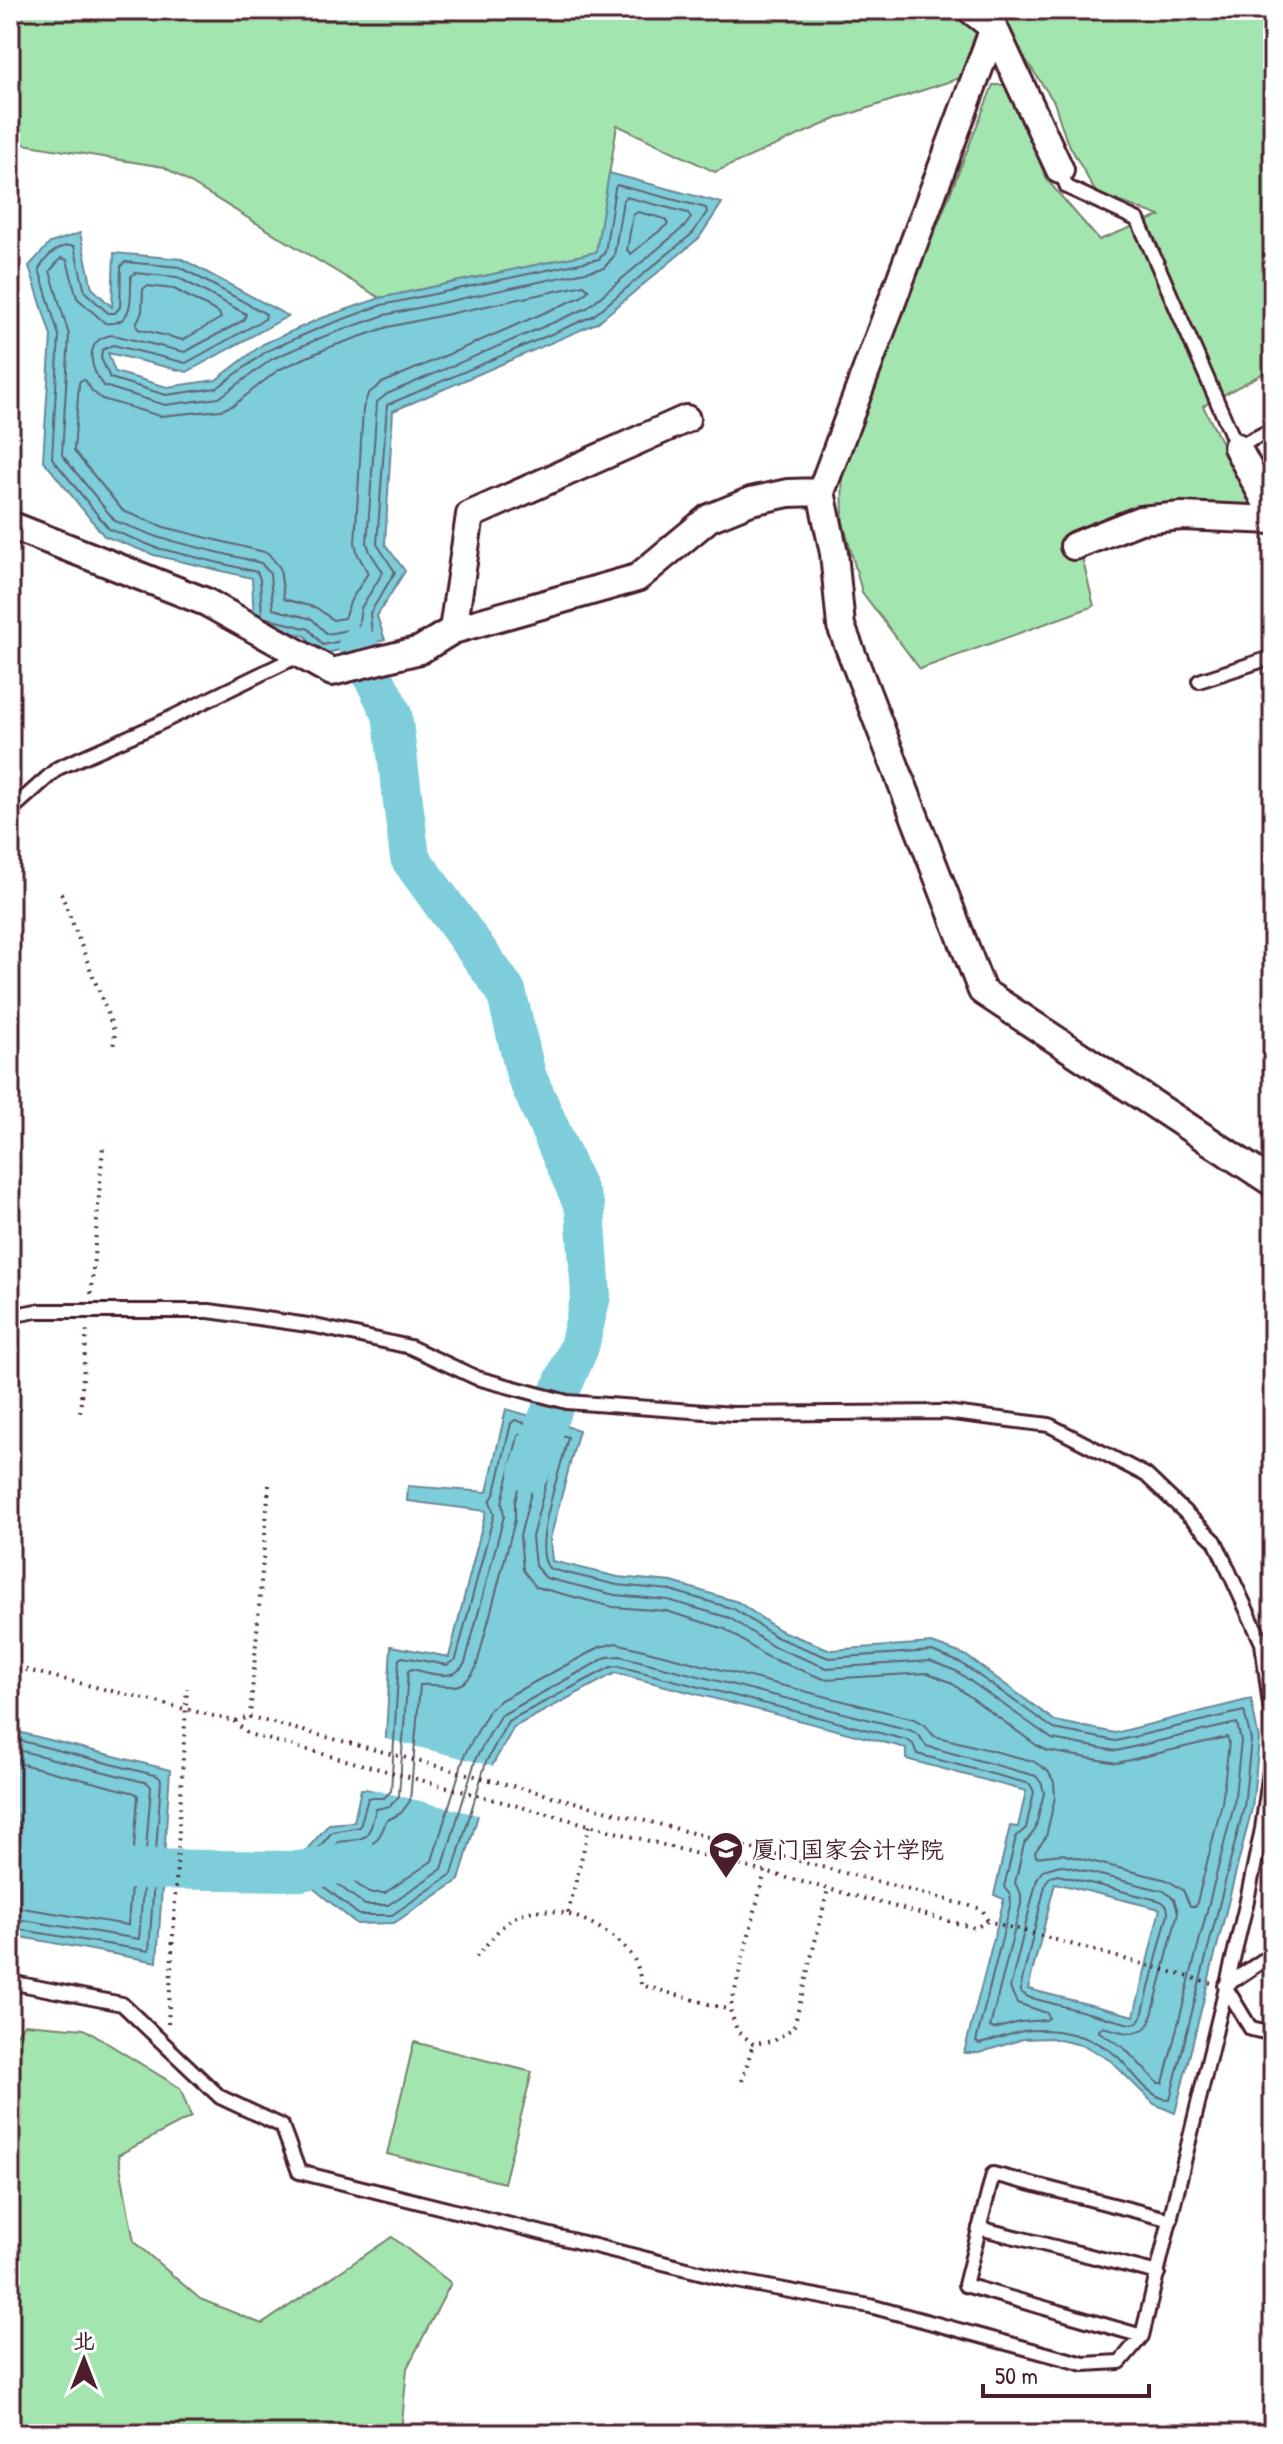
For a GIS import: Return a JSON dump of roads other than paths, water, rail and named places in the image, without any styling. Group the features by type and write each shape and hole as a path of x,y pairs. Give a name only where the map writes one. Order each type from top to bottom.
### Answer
{"street":[{"path":"971,10 994,28 1060,170"},
{"path":"994,28 821,492 834,553 841,626 982,991 1273,1183"},
{"path":"453,630 470,515 686,419"},
{"path":"1074,546 1140,520 1182,516 1273,518 1237,447"},
{"path":"10,525 206,602 332,672 420,650 453,630 637,578 709,518 751,501 788,493 821,492"}],"lane":[{"path":"1060,170 1067,187 1138,220 1237,447 1273,429"},
{"path":"10,811 58,768 154,726 300,655"},
{"path":"1199,681 1273,657"},
{"path":"10,1316 36,1311 209,1311 315,1326 410,1347 477,1378 567,1402 733,1414 945,1412 1049,1425 1146,1475 1215,1541 1262,1643 1273,1728"},
{"path":"10,1982 122,2004 220,2097 282,2126 299,2172 731,2280 870,2306 1084,2364 1120,2362 1142,2336 1158,2273 1262,1829 1273,1749"},
{"path":"1225,1986 1268,1957 1273,1958"},
{"path":"1225,1986 1251,2029 1273,2034"},
{"path":"1142,2336 965,2285 979,2228 993,2174 1171,2220"},
{"path":"979,2228 1158,2273"}],"water":[{"path":"609,173 722,203 699,238 597,323 393,411 385,544 405,571 377,616 385,640 317,655 306,636 254,623 252,578 154,555 104,536 43,460 51,336 29,266 50,243 80,233 92,288 112,307 114,253 182,259 288,316 187,372 108,353 115,372 167,387 216,380 263,344 319,319 380,298 596,252"},
{"path":"506,1409 579,1430 550,1539 552,1561 618,1577 672,1582 738,1602 779,1630 831,1650 932,1643 965,1655 1055,1721 1115,1733 1251,1699 1259,1740 1252,1808 1175,2113 1154,2104 1111,2061 1085,2046 1051,2038 1023,2039 979,2053 964,2053 1004,1899 994,1895 1010,1826 1018,1827 1026,1791 906,1759 906,1748 615,1673 514,1727 493,1764 459,1880 394,1923 357,1924 314,1889 301,1856 329,1824 354,1822 361,1789 383,1790 391,1646 449,1657 486,1511 407,1501 408,1486 487,1492","holes":["1055,1883 1160,1909 1134,2016 1028,1989"]},
{"path":"10,1730 170,1770 157,1962 10,1935"}],"waterway":[{"path":"358,646 392,714 410,858 506,991 526,1075 585,1208 591,1296 579,1347 529,1472"},
{"path":"10,1852 123,1869 300,1871 361,1860"}],"place":[{"name":"厦门国家会计学院","path":"726,1880"}]}
